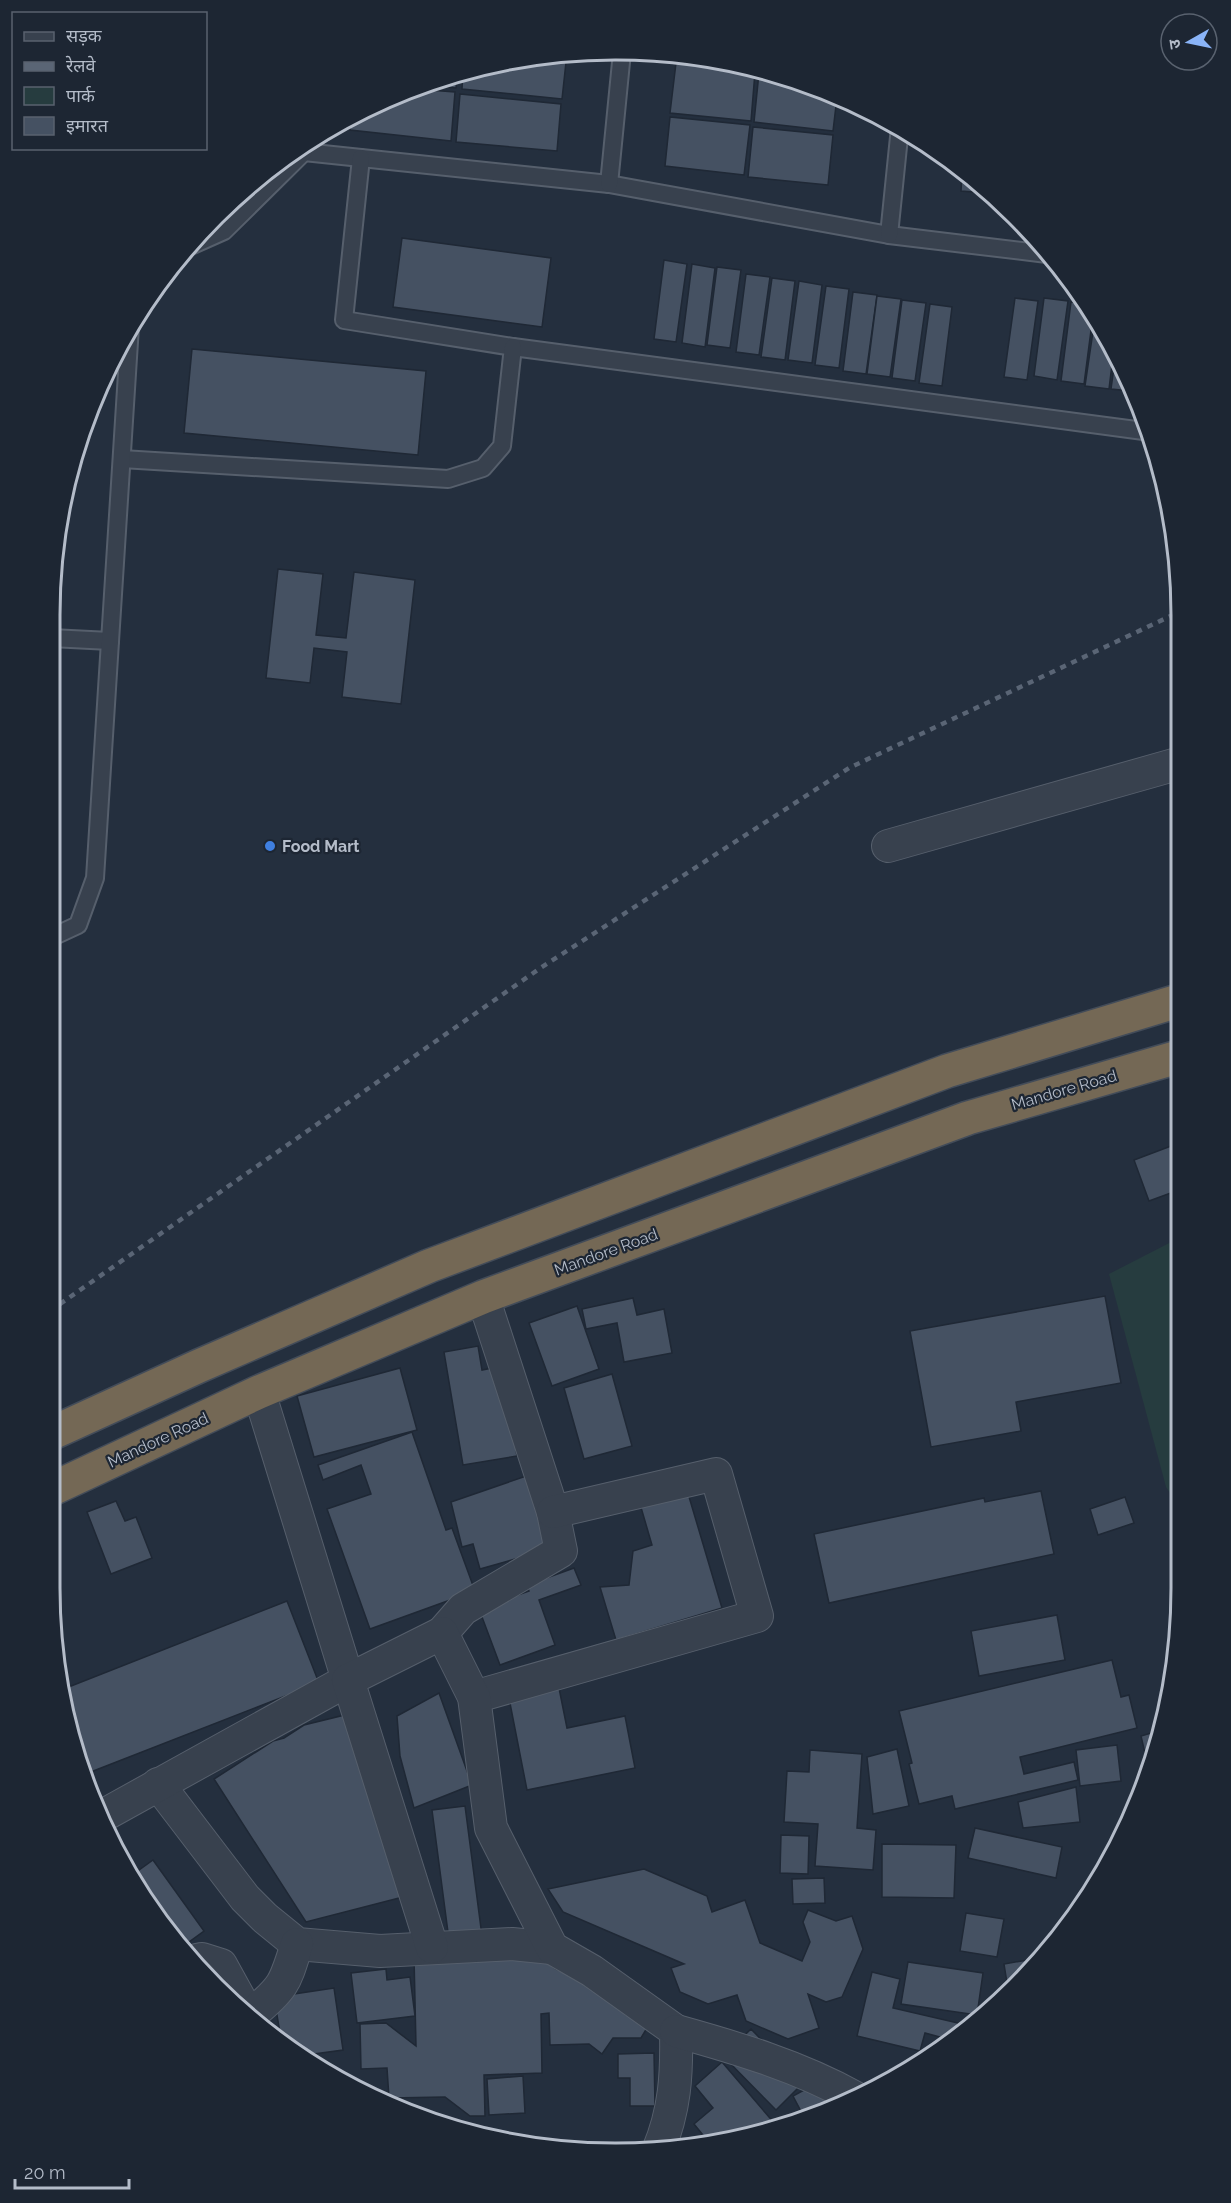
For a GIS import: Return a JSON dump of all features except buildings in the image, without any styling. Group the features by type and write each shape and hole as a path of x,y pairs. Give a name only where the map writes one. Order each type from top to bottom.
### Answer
{"highway":[{"path":"60,1429 429,1266 947,1071 1171,1003"},
{"name":"Mandore Road","path":"60,1485 259,1392 483,1297 968,1118 1171,1059"}],"street":[{"path":"888,846 1171,766"},
{"path":"108,1813 348,1680 442,1633 463,1609 561,1551 553,1512 483,1297"},
{"path":"259,1392 432,1947"},
{"path":"474,1697 757,1616 716,1474 553,1512"},
{"path":"442,1633 474,1697 491,1828 552,1948"},
{"path":"158,1784 245,1898 297,1944 380,1951 512,1944 552,1948 592,1971 676,2031 791,2067 846,2093"},
{"path":"256,2011 275,1995 286,1979 297,1944"},
{"path":"203,1959 220,1965 236,1992"},
{"path":"662,2141 675,2096 676,2031"}],"lane":[{"path":"609,184 621,60"},
{"path":"889,235 899,138"},
{"path":"313,150 361,158 609,184 889,235 1036,253"},
{"path":"361,158 344,320 513,347 1140,430"},
{"path":"209,238 224,231 285,170"},
{"path":"122,459 448,479 483,468 502,446 513,347"},
{"path":"60,933 78,925 95,878 129,348"},
{"path":"60,638 110,641"}],"green space":[{"path":"1171,1242 1171,1494 1166,1487 1109,1274"}],"railway":[{"path":"60,1304 539,969 849,768 1171,616"}],"place":[{"name":"Food Mart","path":"270,846"}]}
